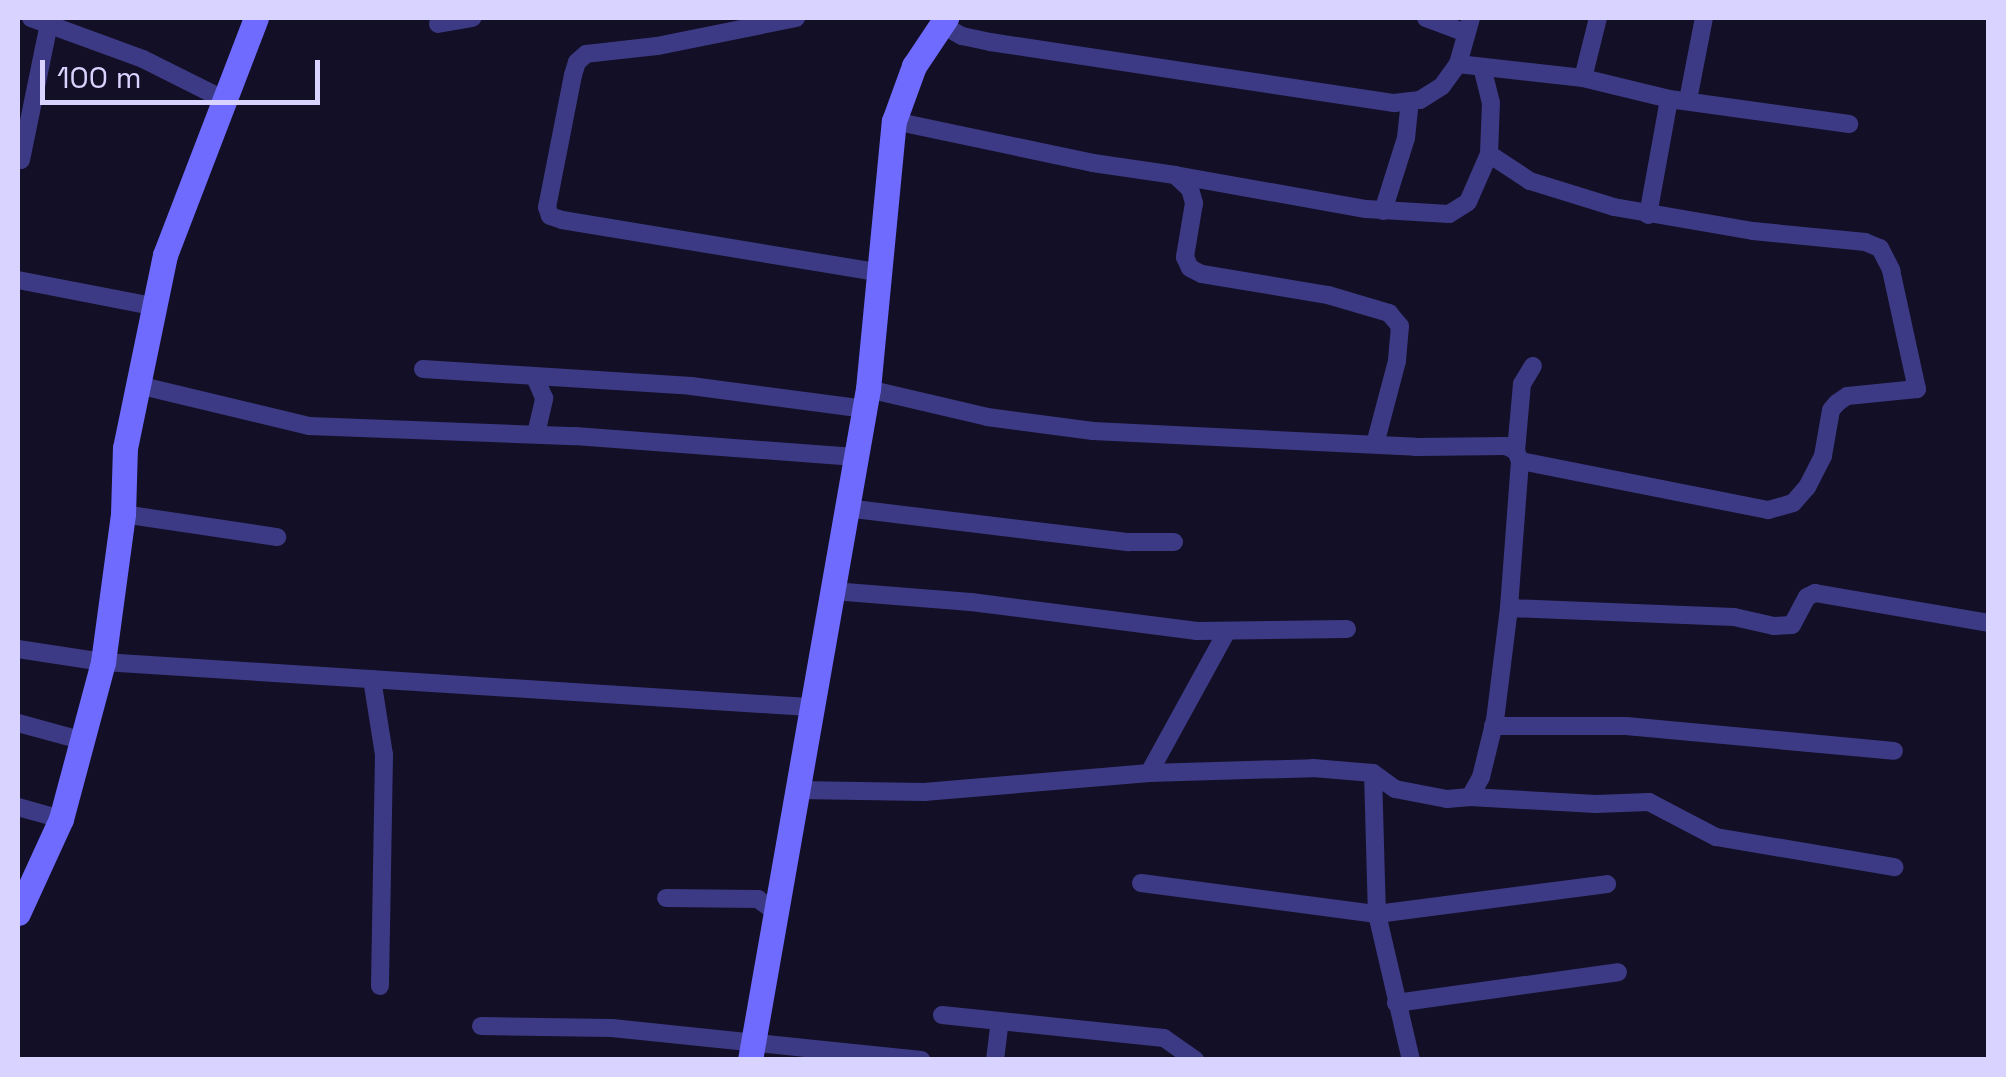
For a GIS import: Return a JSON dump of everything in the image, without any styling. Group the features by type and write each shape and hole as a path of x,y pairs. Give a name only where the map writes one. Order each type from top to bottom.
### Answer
{"street":[{"path":"20,900 61,819 103,662 124,514 125,448 165,255 256,18"},
{"path":"438,24 472,18"},
{"path":"796,18 674,43 586,54 577,62 573,75 546,207 550,216 562,220 882,273"},
{"path":"752,1050 809,707 866,399 882,273 894,121 914,66 944,21 962,36 1010,45 1394,103 1410,101 1442,86 1458,64 1469,25 1426,18"},
{"path":"1583,78 1598,18"},
{"path":"1648,214 1704,18"},
{"path":"21,160 40,20 142,59 223,99"},
{"path":"1458,64 1583,78 1678,100 1849,124"},
{"path":"894,121 1093,163 1383,211 1449,214 1468,202 1488,154 1491,103 1482,68"},
{"path":"1383,211 1406,138 1410,101"},
{"path":"423,369 866,399 1093,431 1506,446 1518,456 1768,510 1794,503 1807,486 1823,456 1831,410 1837,402 1847,396 1917,389 1896,288 1880,248 1864,242 1824,240 1648,214 1530,181 1488,154"},
{"path":"1175,175 1190,189 1194,203 1185,257 1190,268 1202,274 1328,296 1397,319 1397,361 1374,444"},
{"path":"18,280 152,306"},
{"path":"1470,798 1481,777 1494,726 1509,608 1522,384 1533,366"},
{"path":"536,379 544,398 536,434"},
{"path":"138,385 310,426 536,434 855,456"},
{"path":"846,508 1129,542 1174,542"},
{"path":"124,514 277,536"},
{"path":"833,590 1226,631 1347,629"},
{"path":"1509,608 1734,617 1774,626 1792,624 1806,596 1815,593 1988,623"},
{"path":"1149,772 1226,631"},
{"path":"18,649 103,662 809,707"},
{"path":"372,679 384,755 380,986"},
{"path":"18,722 84,740"},
{"path":"1494,726 1626,726 1894,750"},
{"path":"797,790 924,792 1149,772 1313,768 1374,773 1395,789 1447,799 1649,802 1716,836 1894,867"},
{"path":"1374,773 1376,914 1410,1060"},
{"path":"18,807 61,819"},
{"path":"1141,883 1376,914 1608,884"},
{"path":"666,898 758,899 775,912"},
{"path":"1396,1003 1618,972"},
{"path":"942,1015 1164,1038 1183,1056"},
{"path":"995,1060 1000,1021"},
{"path":"482,1026 612,1028 752,1050 921,1060"}]}
